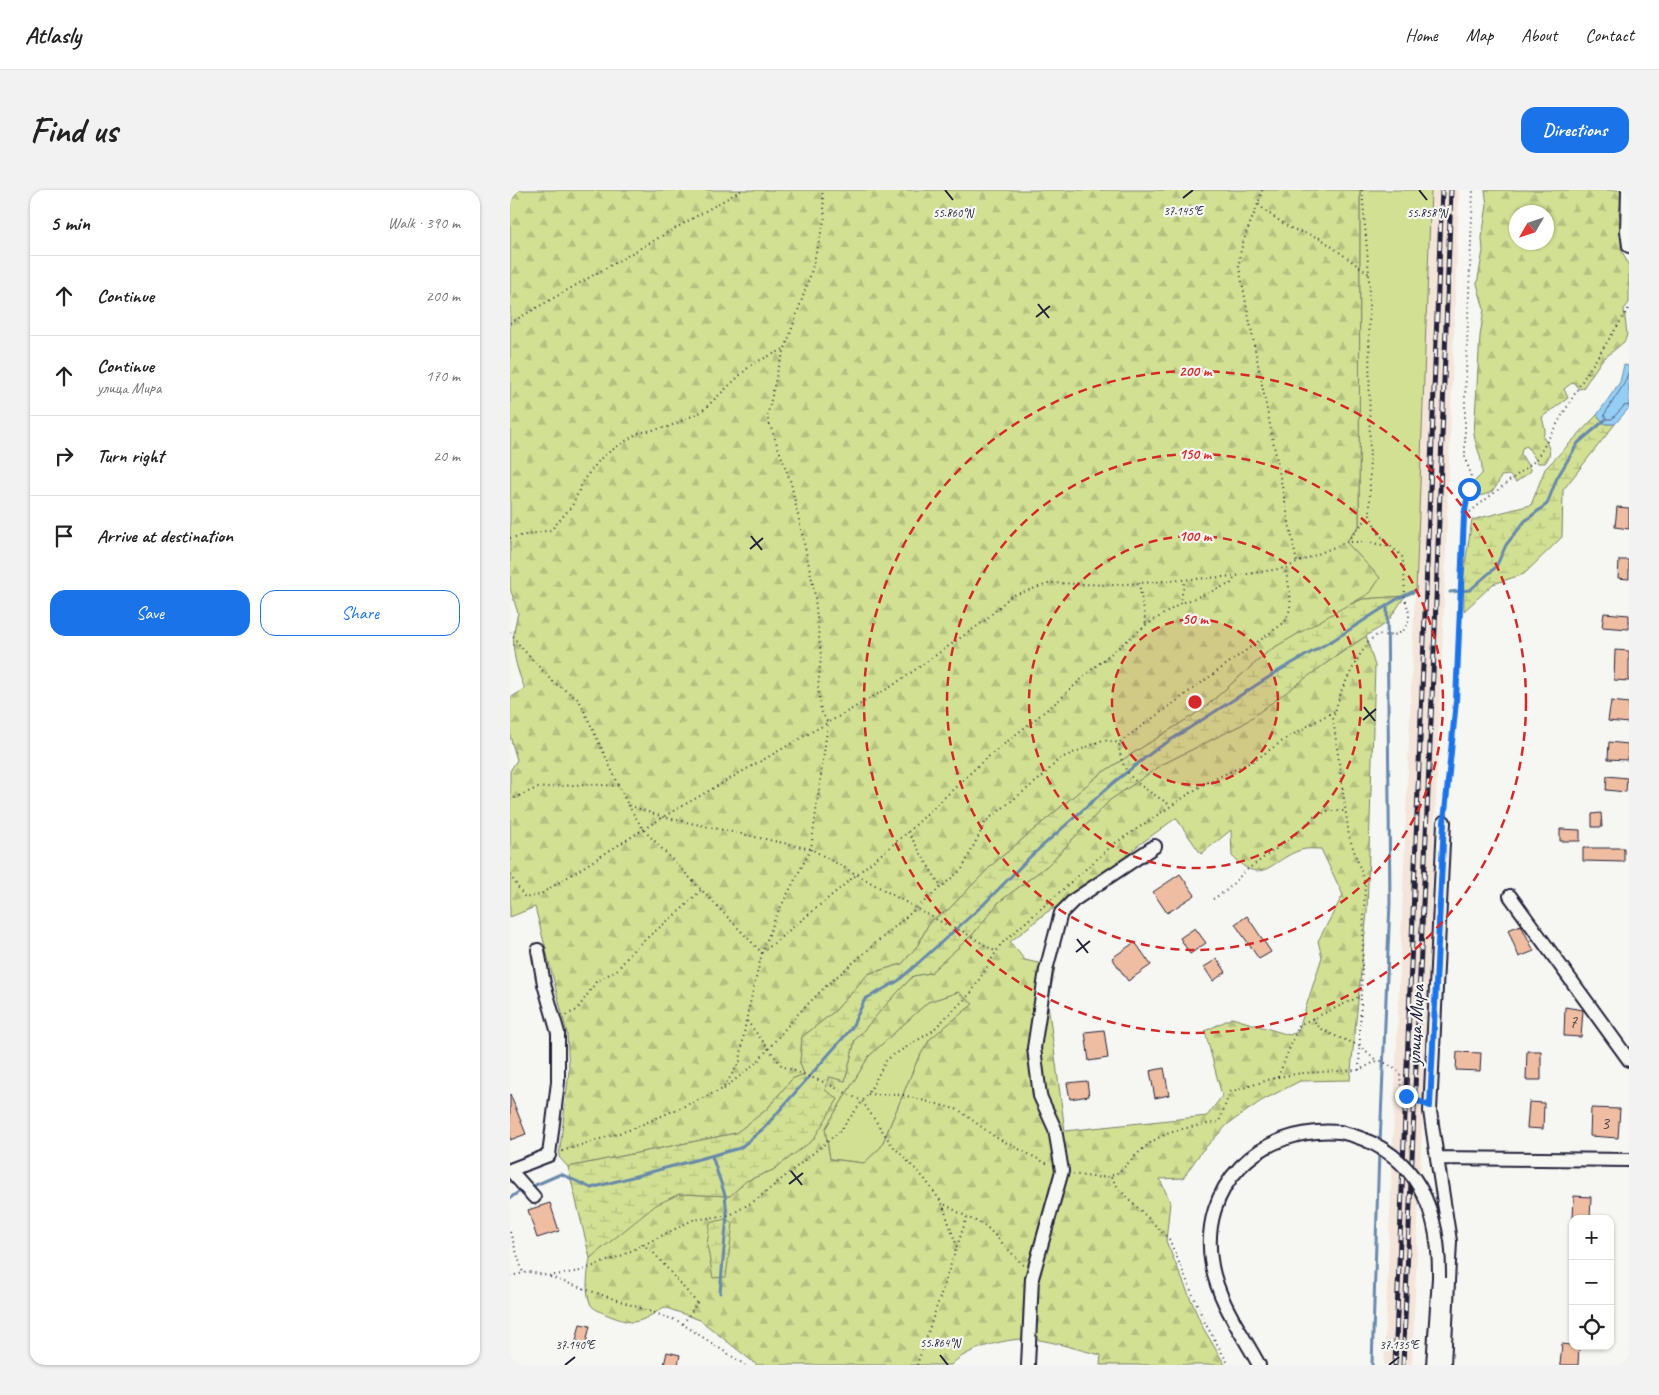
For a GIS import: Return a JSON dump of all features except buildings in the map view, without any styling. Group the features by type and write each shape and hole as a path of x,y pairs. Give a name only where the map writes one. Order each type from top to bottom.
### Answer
{"street":[{"path":"1628,190 1627,231 1629,246"},
{"name":"улица Мира","path":"1444,822 1430,1106 1450,1241 1444,1365"},
{"path":"1028,1365 1032,1278 1062,1172 1055,1129 1040,1096 1034,1048 1046,970 1061,913 1074,900 1155,846"},
{"path":"1510,896 1629,1060"},
{"path":"534,1197 510,1170 549,1155 558,1082 558,1033 538,950"},
{"path":"1259,1365 1225,1304 1212,1267 1210,1233 1218,1200 1232,1176 1261,1149 1299,1133 1340,1132 1378,1145 1400,1162 1418,1182 1433,1220 1439,1258 1433,1365"},
{"path":"1437,1158 1629,1160"}],"path":[{"path":"510,323 742,190"},
{"path":"723,1089 740,1061 746,1020 762,953 777,914 811,849 828,723 821,711 818,689 821,656 814,589 791,483 767,417 784,350 811,273 825,217 822,190"},
{"path":"1262,190 1259,204 1240,247 1238,267 1296,563"},
{"path":"1359,1070 1365,883 1348,836 1333,718 1334,711 1358,658 1369,641 1378,634 1387,636 1401,633 1406,626 1409,616 1405,601 1405,570 1402,556 1378,533 1370,515 1369,274 1362,190"},
{"path":"1444,822 1456,701 1464,516 1471,474 1465,458 1465,398 1472,190"},
{"path":"1259,204 1265,211 1292,229 1320,238 1369,274"},
{"path":"1464,516 1536,460 1584,378 1629,308"},
{"path":"510,538 551,530 572,506 584,479 603,456 638,433 668,427 701,412 724,388 752,364 784,350"},
{"path":"1346,542 1370,515"},
{"path":"510,875 525,898 539,895 643,829 892,686 983,622 1011,596 1051,584 1112,585 1186,580 1235,576 1285,568 1346,542 1368,542 1392,547"},
{"path":"560,1152 632,1129 723,1089 758,1061 796,1015 826,986 918,909 962,869 986,821 1042,777 1060,759 1102,740 1119,743 1285,622 1291,611 1291,596 1285,568"},
{"path":"762,953 908,832 983,761 1059,700 1090,671 1146,625 1180,604 1232,583 1235,576"},
{"path":"1180,604 1186,580"},
{"path":"1139,583 1146,625"},
{"path":"510,632 520,646 552,681 579,700 628,805 643,829 762,953"},
{"path":"549,1276 580,1271 623,1255 693,1220 730,1215 777,1184 839,1132 868,1094 887,1059 931,1032 971,993 1004,941 1114,844 1204,784 1255,760 1287,738 1334,711"},
{"path":"1119,743 1120,755 1132,781 1142,785 1170,806"},
{"path":"510,800 537,788 586,784 620,786"},
{"path":"628,805 664,817 811,849 918,909 964,932 996,952"},
{"path":"1213,899 1227,890 1244,872 1295,835 1314,817 1328,811 1345,811"},
{"path":"908,832 941,888"},
{"path":"554,1021 577,1010 596,982 618,969 635,948 683,908 702,889"},
{"path":"1278,1078 1299,1026 1312,1018 1361,996"},
{"path":"1312,1018 1315,1025 1335,1036 1360,1046 1376,1061"},
{"path":"746,1020 782,1066 826,1083 862,1101 892,1145 924,1178 942,1203 957,1247"},
{"path":"868,1094 903,1095 958,1110 995,1137 1062,1172 1090,1177 1111,1177 1124,1169 1150,1143 1182,1129 1219,1122 1230,1092 1278,1078 1302,1073 1359,1070 1376,1061 1382,1061 1400,1072 1401,1094 1430,1106"},
{"path":"1111,1177 1119,1189 1169,1239 1205,1322 1229,1365"},
{"path":"942,1203 986,1226 1017,1257 1032,1278"},
{"path":"917,1365 968,1217"},
{"path":"510,1232 523,1273"},
{"path":"642,1244 664,1264 697,1303 683,1324"},
{"path":"510,1276 528,1272 549,1276 683,1324 745,1365"}],"shaded area":[{"path":"1431,190 1459,190 1443,628 1412,1365 1384,1365"}],"green space":[{"path":"510,190 1360,190 1359,526 1346,542 1380,578 1370,593 1270,650 1203,709 1100,774 993,864 949,909 930,921 918,945 902,964 868,974 835,1011 802,1037 800,1063 804,1074 792,1079 766,1110 736,1133 568,1167 559,1157 569,1071 567,1033 535,907 510,917 510,771 517,760 510,736 510,698 525,689 515,660 514,633 518,613 510,588"},
{"path":"1360,190 1431,190 1416,592 1405,596 1363,599 1344,607 1370,593 1380,578 1346,542 1359,526"},
{"path":"1485,190 1623,190 1619,214 1622,222 1621,249 1629,266 1629,303 1624,309 1627,334 1625,341 1601,361 1583,388 1579,389 1573,382 1564,389 1568,398 1542,417 1545,430 1543,437 1549,453 1545,463 1538,463 1527,446 1522,448 1521,454 1531,471 1516,482 1509,475 1501,476 1492,491 1476,496 1471,492 1471,485 1482,474 1474,434 1480,336 1484,309 1477,284 1483,251 1482,238 1487,205"},
{"path":"1597,415 1605,424 1615,424 1563,490 1562,537 1524,574 1493,584 1464,611 1463,577 1472,520 1531,505 1545,469"},
{"path":"1405,596 1387,623 1344,650 1243,724 1163,764 1110,800 1048,865 999,902 973,934 930,973 913,976 855,1040 845,1081 830,1077 825,1090 838,1099 813,1140 773,1170 746,1181 730,1196 679,1194 656,1205 590,1258 568,1167 736,1133 766,1110 792,1079 804,1074 800,1063 802,1037 835,1011 868,974 902,964 918,945 930,921 949,909 993,864 1100,774 1203,709 1270,650 1344,607 1363,599"},
{"path":"1366,636 1375,666 1367,912 1350,1080 1300,1081 1261,1101 1228,1124 1201,1152 1183,1178 1160,1179 1170,1202 1166,1241 1202,1326 1225,1365 1100,1365 1101,1355 1050,1342 1024,1339 989,1345 967,1353 951,1365 757,1365 700,1320 664,1307 645,1318 629,1322 617,1319 591,1305 587,1288 590,1258 655,1205 679,1194 730,1196 746,1181 773,1170 812,1140 838,1099 824,1090 830,1077 845,1081 855,1040 913,976 930,973 973,934 999,902 1048,865 1110,800 1163,764 1243,724 1278,696","holes":["1176,818 1201,854 1231,830 1232,856 1252,870 1266,869 1290,854 1301,850 1321,849 1343,895 1318,941 1322,957 1298,1032 1289,1035 1232,1018 1205,1031 1222,1096 1207,1116 1065,1131 1048,1004 1055,967 1025,960 1010,942 1047,912 1075,897 1114,869 1136,847","958,992 973,1004 930,1039 917,1061 881,1147 864,1163 830,1159 825,1129 869,1056 928,1002"]},
{"path":"958,992 974,1004 930,1039 917,1061 881,1147 864,1163 830,1159 825,1129 869,1056 928,1002"},
{"path":"725,1219 733,1223 726,1277 713,1278 707,1244 710,1223"}],"water":[{"path":"1624,365 1629,366 1629,408 1615,424 1605,424 1597,415 1620,382"}],"waterway":[{"path":"1450,592 1470,590 1496,567 1506,545 1525,521 1547,504 1557,478 1578,443 1605,420"},
{"path":"531,1187 561,1174 591,1188 740,1148 764,1128 851,1029 865,999 898,981 983,905 1030,857 1113,783 1155,750 1280,670 1335,639 1397,599 1414,591"},
{"path":"1380,1144 1390,902 1387,606"},
{"path":"1372,1365 1379,1151"},
{"path":"712,1156 725,1195 727,1215 720,1293"},
{"path":"510,1198 523,1189"}],"railway":[{"path":"1395,1365 1442,190"},
{"path":"1403,1365 1435,628 1451,190"}],"route":[{"path":"1406,1096 1430,1106 1444,822 1456,701 1464,516 1469,489"}]}
